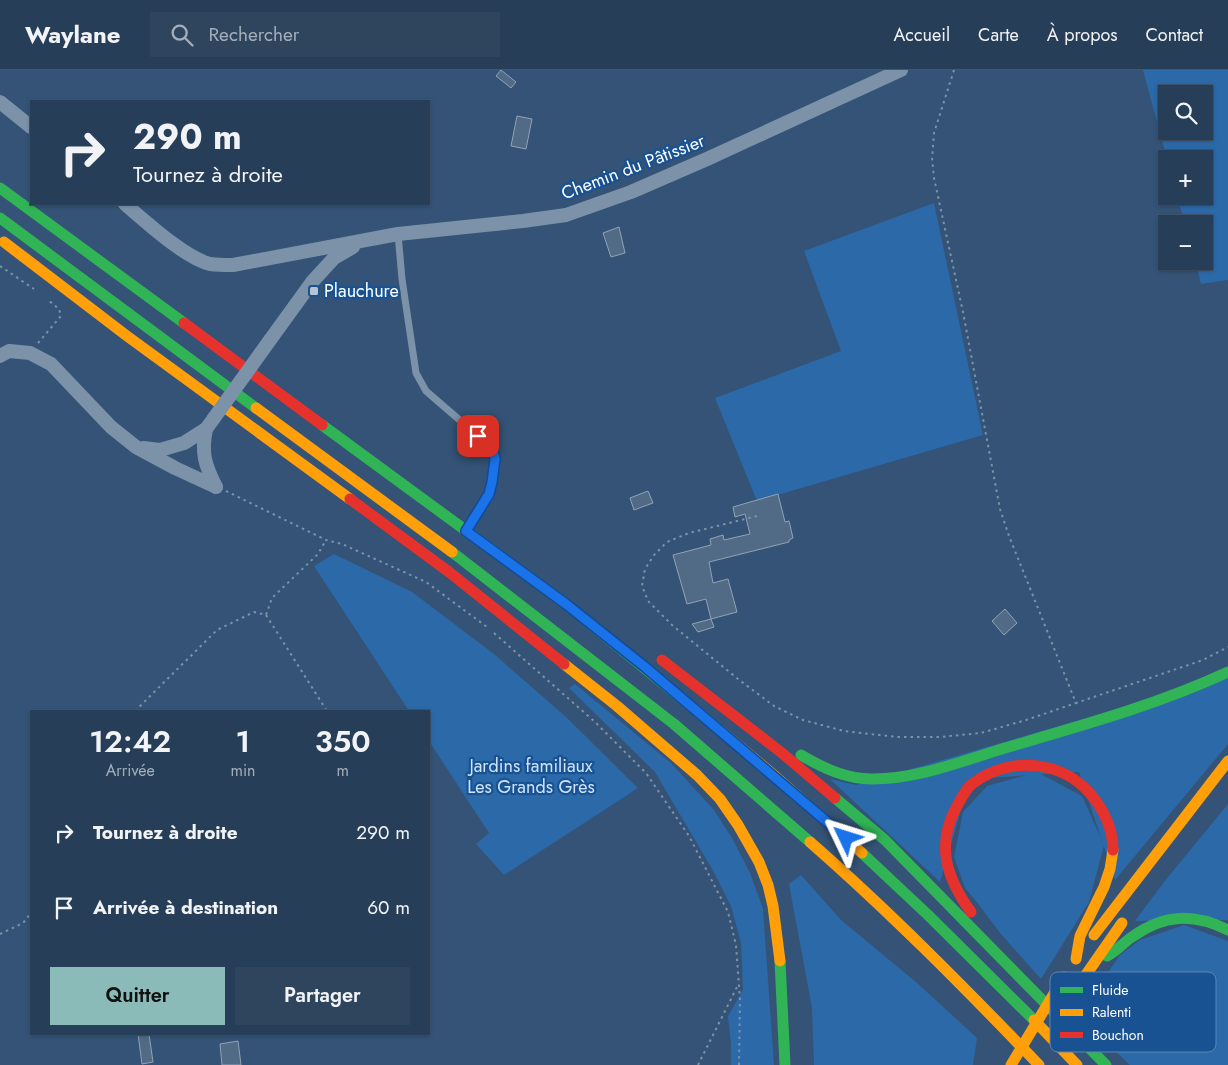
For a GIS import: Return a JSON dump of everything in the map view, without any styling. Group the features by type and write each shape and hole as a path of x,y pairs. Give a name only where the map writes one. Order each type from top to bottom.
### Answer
{"highway":[{"path":"0,188 566,604 652,673 846,838 977,962 1050,1037"},
{"path":"0,218 487,578 674,724 851,878 965,988 1039,1065"},
{"path":"0,239 127,336 449,572 616,706 697,775 720,799 738,825 759,862 768,885 780,954 785,1065"},
{"path":"566,604 591,611"},
{"path":"651,652 729,711 886,840 1050,1007"},
{"path":"729,711 750,720 798,753 834,772 854,777 887,778 928,772 1003,749 1186,691 1228,672"},
{"path":"1067,972 1228,761"},
{"path":"1008,964 1001,946 960,897 948,875 944,843 951,813 970,786 996,770 1024,764 1048,766 1071,775 1093,794 1109,823 1113,851 1108,879 1080,934 1076,959"},
{"path":"1087,972 1127,916"},
{"path":"1093,962 1112,954 1132,937 1165,919 1187,917 1228,930"},
{"path":"1011,1065 1050,1000"},
{"path":"1031,1065 1050,1033"},
{"path":"1064,1052 1077,1065"},
{"path":"1094,1052 1106,1065"},
{"path":"1094,1052 1115,1065"}],"street":[{"name":"Chemin du Pâtissier","path":"362,242 398,234 566,215 631,192 901,70"},
{"path":"0,102 30,126"},
{"path":"126,205 161,234 196,258 210,264 234,265 362,242"},
{"path":"216,487 209,472 203,448 210,424 312,282 334,258 362,242"},
{"path":"0,356 9,351 30,353 51,364 111,427 136,447 216,487"},
{"path":"136,447 160,450 184,442 210,424"}],"lane":[{"path":"398,234 402,279 416,373 426,391 492,448 495,459 489,494 466,531"}],"path":[{"path":"954,70 934,133 932,158 934,178 963,312 1000,509 1076,703"},
{"path":"0,266 40,293"},
{"path":"30,353 61,316 59,309 47,298"},
{"path":"216,487 326,540 342,544 426,582 491,630 595,722 646,773 689,836 728,912 736,945 740,1000 740,1065"},
{"path":"757,516 689,533 667,542 654,555 645,569 642,586 648,601 672,625 774,706 803,720 844,731 897,737 940,737 981,733 1026,720 1203,660 1228,647"},
{"path":"266,615 272,598 318,554 326,540"},
{"path":"136,710 217,630 254,612 266,615 326,710"},
{"path":"0,934 23,923 30,914"},
{"path":"698,1065 738,985"}],"green space":[{"path":"1143,70 1228,70 1228,280 1201,284 1197,270 1213,270 1213,215 1182,215 1180,205 1213,205 1213,150 1165,150 1162,140 1213,140 1213,85 1158,85 1158,126"},
{"path":"934,203 983,435 757,501 715,398 841,351 804,251"},
{"name":"Jardins familiaux Les Grands Grès","path":"334,554 412,592 494,654 566,717 638,788 504,875 476,844 489,833 430,743 430,710 408,710 314,566"},
{"path":"1228,677 1228,744 1115,880 1079,772 970,779 940,882 830,779 856,785"},
{"path":"575,684 671,763 714,810 732,838 750,873 763,909 774,1065 731,1065 728,1016 743,990 741,943 731,906 712,869 655,772 569,688"},
{"path":"1037,772 1082,796 1104,845 1089,902 1041,979 1000,933 965,888 954,857 963,812 987,786"},
{"path":"1228,804 1228,920 1135,921 1164,882"},
{"path":"801,875 841,920 916,982 977,1038 973,1065 814,1065 812,1008 789,884"},
{"path":"1184,925 1228,941 1228,1065 1130,1065 1116,1052 1216,1052 1216,972 1108,972 1120,955 1140,940"}],"building":[{"path":"501,70 516,82 511,88 496,76"},
{"path":"517,116 532,119 526,149 511,146"},
{"path":"619,227 625,253 611,257 603,233"},
{"path":"648,491 653,503 634,510 630,498"},
{"path":"778,494 785,522 789,521 793,538 789,542 709,562 713,583 728,579 737,612 711,619 706,599 687,604 673,555 711,545 710,539 723,535 724,540 750,534 745,514 735,517 733,507"},
{"path":"1005,609 1017,623 1004,635 992,621"},
{"path":"711,619 714,627 698,632 692,624"},
{"path":"138,1035 149,1035 153,1062 142,1064"},
{"path":"238,1041 241,1065 222,1065 220,1044"}],"traffic: fast":[{"path":"0,188 184,323"},
{"path":"0,218 256,408"},
{"path":"322,425 566,604 692,707"},
{"path":"452,552 674,724 810,842"},
{"path":"801,755 826,768 862,779 889,778 923,773 1118,714 1174,695 1228,672"},
{"path":"835,798 885,840 1050,1008"},
{"path":"862,853 1034,1020"},
{"path":"1107,956 1144,929 1167,920 1191,919 1215,924 1228,930"},
{"path":"780,961 785,1065"},
{"path":"1093,1052 1106,1065"}],"traffic: slow":[{"path":"4,242 127,336 350,499"},
{"path":"256,408 452,552"},
{"path":"564,664 617,706 697,775 720,799 738,825 759,862 768,885 773,906 780,961"},
{"path":"692,707 776,777 862,853"},
{"path":"1094,935 1228,761"},
{"path":"810,842 927,951 1039,1065"},
{"path":"1076,959 1080,936 1104,887 1110,869 1113,850"},
{"path":"1088,972 1122,923"},
{"path":"1011,1065 1050,1000"},
{"path":"1034,1020 1050,1037"},
{"path":"1065,1052 1077,1065"}],"traffic: jam":[{"path":"184,323 322,425"},
{"path":"350,499 449,572 564,664"},
{"path":"662,660 782,753 835,798"},
{"path":"971,912 950,874 945,848 950,820 957,806 972,784 987,774 1021,765 1038,766 1070,777 1084,787 1100,806 1110,831 1113,850"}],"place":[{"name":"Plauchure","path":"314,291"}],"route":[{"path":"478,436 492,448 495,459 489,494 466,531 566,604 645,667 846,838"}]}
